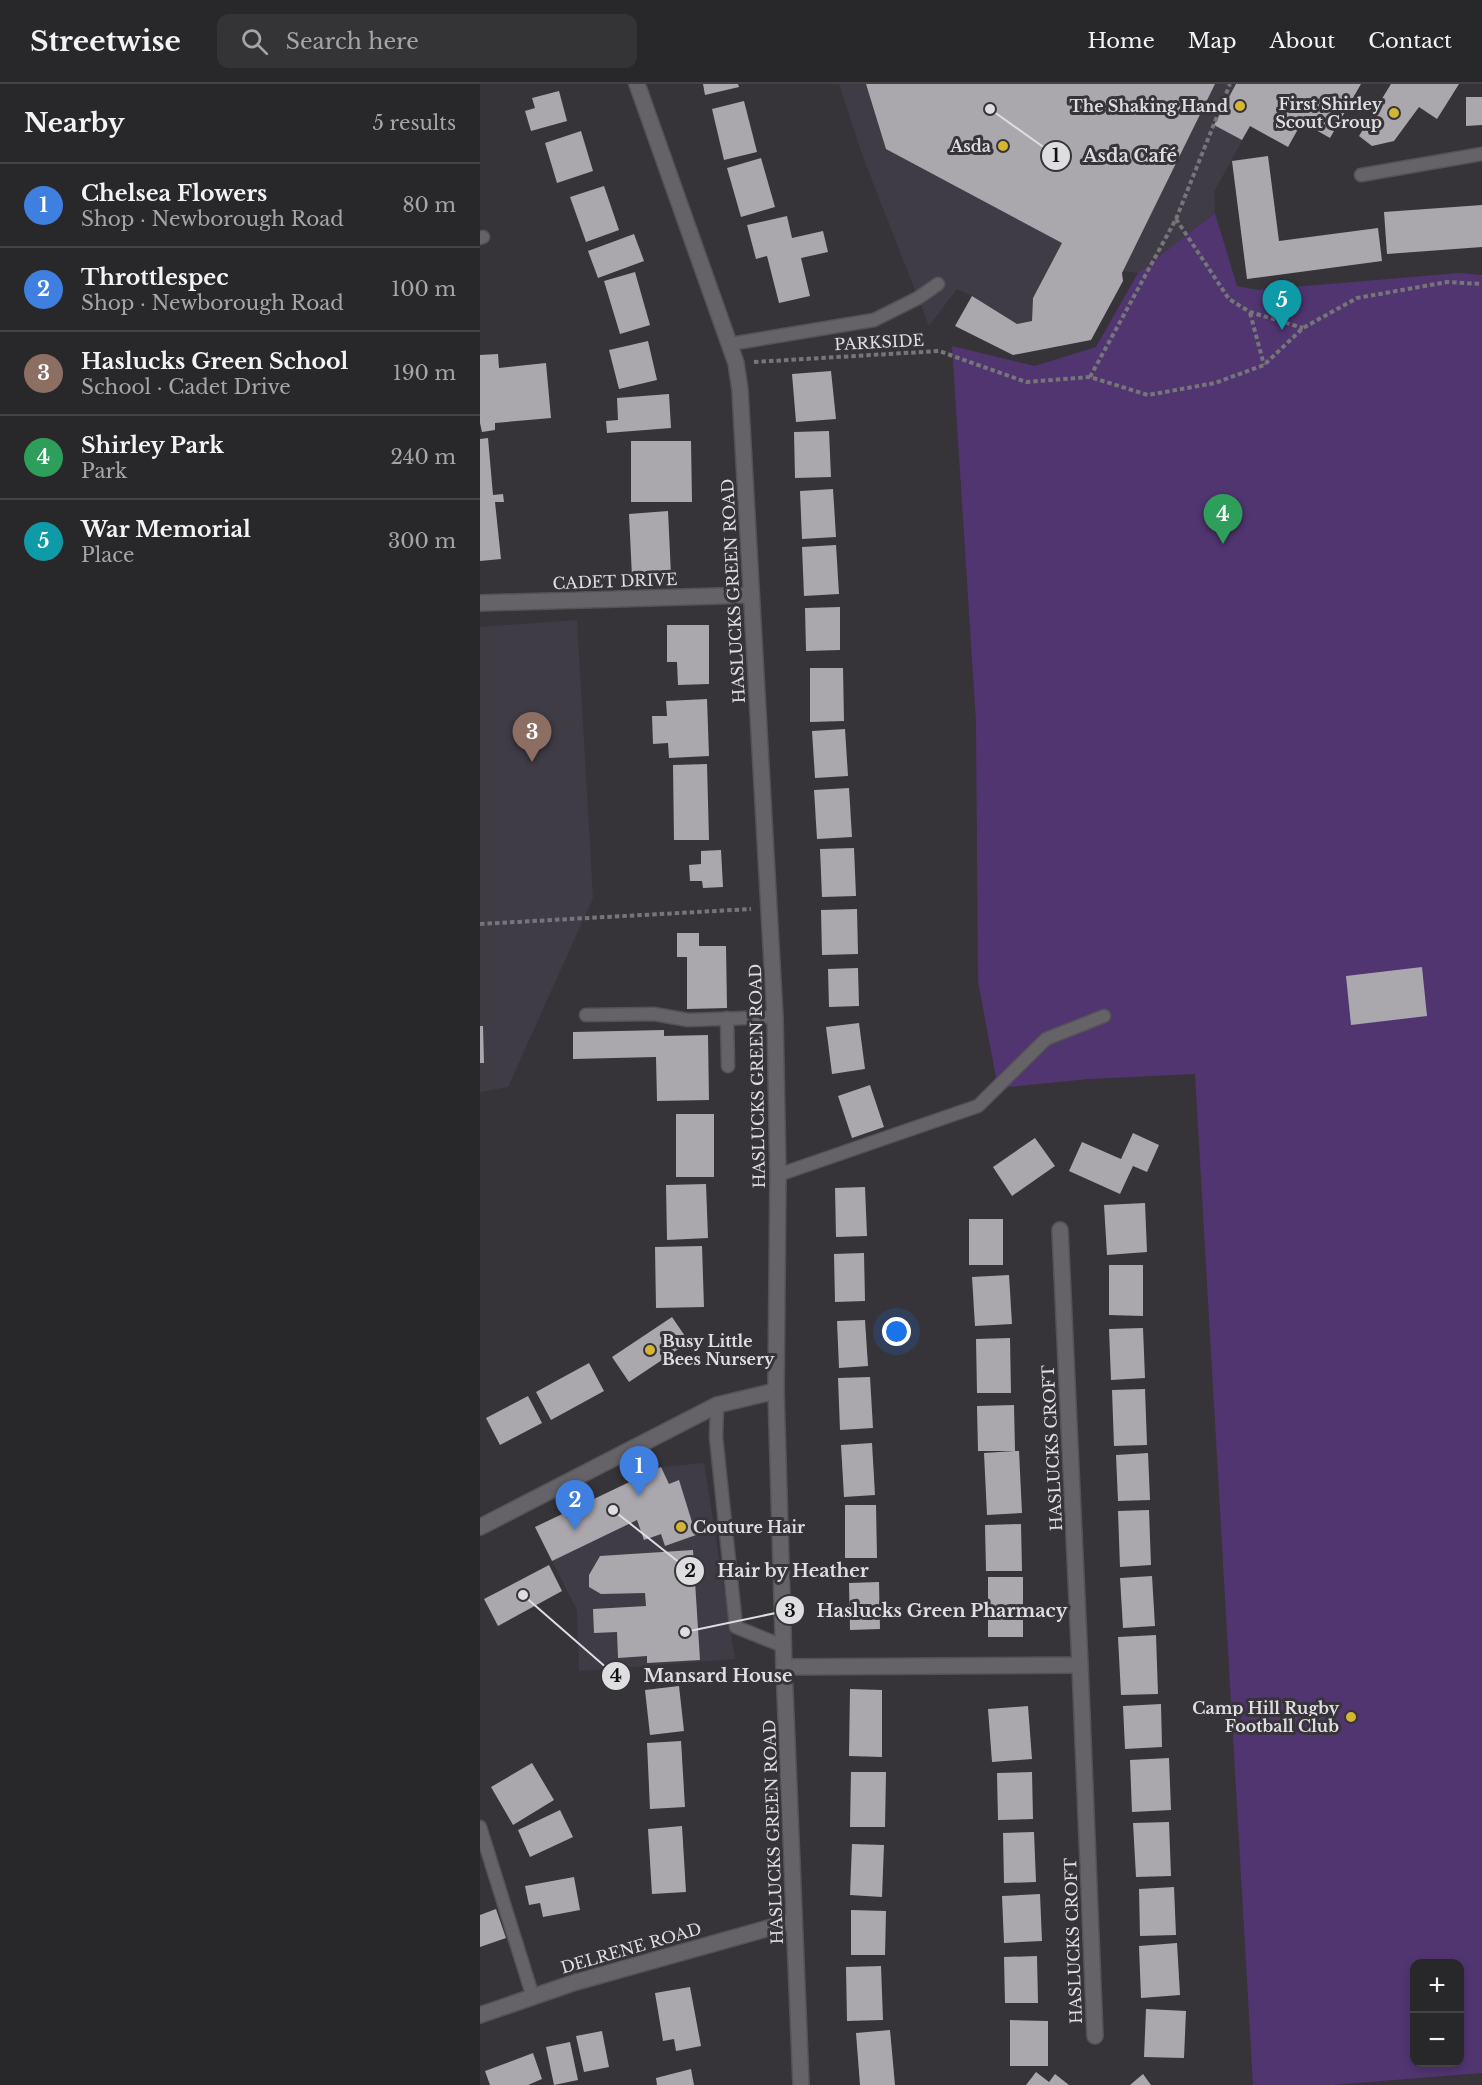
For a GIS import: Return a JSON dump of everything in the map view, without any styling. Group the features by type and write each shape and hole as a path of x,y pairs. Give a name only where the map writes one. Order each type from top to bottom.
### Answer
{"street":[{"name":"HASLUCKS GREEN ROAD","path":"637,84 730,344 736,363 741,402 775,1017 778,1175 776,1390 783,1646 801,2085"},
{"name":"CADET DRIVE","path":"480,603 752,595"},
{"name":"HASLUCKS CROFT","path":"1060,1230 1095,2036"},
{"path":"480,1527 717,1405 776,1390"},
{"path":"784,1667 1080,1665"},
{"name":"DELRENE ROAD","path":"480,2015 576,1982 794,1921"}],"lane":[{"path":"1361,175 1482,154"},
{"path":"730,344 873,320 918,298 938,284"},
{"path":"586,1015 654,1014 688,1020 775,1017"},
{"path":"778,1175 978,1106 1046,1039 1104,1016"},
{"path":"727,1018 728,1066"},
{"path":"717,1405 716,1437 736,1627 783,1646"},
{"path":"480,1827 532,1997"}],"path":[{"path":"1230,84 1176,219 1090,377 1148,395 1215,383 1264,365 1303,328 1356,298 1447,282 1482,284"},
{"path":"1176,219 1229,299 1250,312 1303,328"},
{"path":"1250,312 1264,365"},
{"name":"PARKSIDE","path":"736,363 939,351 1026,382 1090,377"},
{"path":"480,924 769,908"}],"shaded area":[{"path":"839,84 1273,84 1214,192 1215,213 1138,273 1122,271 1062,243 1033,298 1032,321 1017,324 957,289 929,326 863,157"},
{"path":"1215,213 1237,286 1258,290 1459,273 1482,275 1482,2073 1332,2085 1253,2085 1195,1074 1089,1079 998,1088 978,981 976,722 952,346 1035,366 1096,347 1138,273"},
{"path":"577,620 593,898 508,1087 480,1092 480,627"},
{"path":"704,1463 735,1659 579,1671 577,1610 535,1527 661,1467"}],"building":[{"path":"703,84 738,84 739,87 705,95"},
{"path":"866,84 1215,84 1122,273 1123,281 1091,340 1013,355 955,326 972,296 1017,324 1032,321 1033,298 1062,243 886,149"},
{"path":"1236,84 1361,84 1330,138 1302,122 1288,147 1250,126 1242,140 1214,125"},
{"name":"First Shirley Scout Group","path":"1391,84 1459,84 1437,119 1419,107 1394,141 1372,146 1359,136"},
{"path":"559,91 567,121 531,131 525,111 535,108 532,98"},
{"path":"1466,97 1482,97 1482,125 1466,126"},
{"path":"744,101 757,152 724,160 712,109"},
{"path":"581,131 593,171 557,183 545,143"},
{"path":"1268,156 1279,241 1378,228 1382,261 1247,279 1232,161"},
{"path":"761,158 775,207 741,217 727,168"},
{"path":"604,186 619,230 586,242 570,197"},
{"path":"1482,205 1482,247 1387,254 1384,212"},
{"path":"787,216 792,238 823,231 828,252 801,258 810,296 779,303 767,256 756,259 747,225"},
{"path":"634,234 644,261 598,278 588,251"},
{"path":"635,272 650,325 620,334 604,281"},
{"path":"648,341 657,380 619,389 609,350"},
{"path":"498,354 499,368 546,363 551,418 495,423 495,430 482,432 480,355"},
{"path":"831,371 836,419 796,422 792,374"},
{"path":"669,394 671,428 607,433 606,421 618,420 617,398"},
{"path":"829,431 831,477 795,478 794,432"},
{"path":"488,438 493,495 503,494 504,502 495,502 501,559 480,561 480,439"},
{"path":"631,441 691,441 692,502 631,502"},
{"path":"833,489 836,537 802,539 800,491"},
{"path":"668,511 671,575 632,577 629,514"},
{"path":"836,545 839,594 804,596 802,547"},
{"path":"840,607 840,650 806,651 805,608"},
{"path":"667,625 709,625 709,684 678,685 677,662 667,662"},
{"path":"810,668 843,668 844,721 810,722"},
{"path":"707,699 709,756 669,758 668,743 653,744 652,716 667,716 666,701"},
{"path":"845,729 848,776 815,778 812,731"},
{"path":"707,764 709,840 674,840 673,765"},
{"path":"849,788 852,837 817,839 814,790"},
{"path":"854,848 856,896 822,897 820,849"},
{"path":"721,850 723,887 703,888 702,881 690,881 689,865 701,864 701,851"},
{"path":"857,909 858,954 822,955 821,910"},
{"path":"677,933 699,933 699,946 726,946 727,1008 687,1009 687,957 677,957"},
{"path":"1422,967 1427,1016 1351,1025 1346,976"},
{"path":"858,968 859,1006 829,1007 828,969"},
{"path":"859,1023 865,1069 832,1074 826,1027"},
{"path":"480,1026 483,1026 484,1063 480,1063"},
{"path":"664,1030 664,1036 708,1035 709,1100 657,1101 656,1057 573,1059 573,1032"},
{"path":"870,1085 884,1127 852,1138 838,1096"},
{"path":"676,1114 714,1114 714,1177 676,1177"},
{"path":"1133,1133 1159,1145 1147,1172 1133,1166 1120,1194 1069,1171 1082,1142 1121,1159"},
{"path":"1035,1138 1055,1166 1012,1196 993,1167"},
{"path":"706,1184 708,1238 667,1240 666,1185"},
{"path":"865,1187 867,1236 836,1237 835,1188"},
{"path":"1145,1203 1147,1252 1107,1255 1104,1205"},
{"path":"969,1219 1003,1219 1003,1265 969,1265"},
{"path":"702,1246 704,1307 656,1308 655,1247"},
{"path":"864,1253 865,1301 835,1302 834,1254"},
{"path":"1109,1265 1143,1265 1143,1316 1109,1315"},
{"path":"1009,1275 1012,1324 975,1326 972,1277"},
{"name":"Busy Little Bees Nursery","path":"672,1317 689,1342 629,1382 612,1357"},
{"path":"865,1320 868,1366 839,1368 837,1321"},
{"path":"1143,1328 1145,1378 1111,1380 1109,1329"},
{"path":"1010,1338 1011,1393 977,1393 976,1339"},
{"path":"589,1363 604,1391 551,1420 536,1392"},
{"path":"870,1377 873,1428 840,1430 838,1378"},
{"path":"1145,1389 1147,1445 1114,1446 1112,1390"},
{"path":"528,1396 542,1423 500,1445 486,1418"},
{"path":"1014,1405 1015,1451 978,1451 977,1406"},
{"path":"872,1443 875,1495 844,1497 841,1445"},
{"path":"1019,1451 1022,1513 987,1515 984,1453"},
{"path":"1148,1453 1150,1500 1118,1501 1116,1455"},
{"path":"661,1467 669,1484 679,1480 696,1535 665,1546 661,1534 644,1540 637,1520 552,1561 535,1527"},
{"path":"845,1505 876,1505 877,1558 845,1558"},
{"path":"1149,1510 1151,1565 1120,1567 1118,1511"},
{"path":"1021,1524 1022,1571 986,1571 985,1525"},
{"path":"693,1550 700,1660 647,1663 647,1656 618,1658 617,1632 594,1633 593,1609 646,1606 645,1593 601,1594 589,1587 589,1575 600,1556"},
{"path":"549,1565 562,1591 498,1626 484,1599"},
{"path":"1152,1576 1155,1626 1123,1628 1120,1578"},
{"path":"988,1577 1023,1577 1023,1637 988,1637"},
{"path":"879,1582 880,1629 850,1630 849,1583"},
{"path":"1156,1635 1158,1694 1121,1695 1118,1637"},
{"path":"679,1686 684,1731 650,1735 645,1690"},
{"path":"850,1689 882,1690 882,1757 849,1756"},
{"path":"1161,1704 1162,1747 1125,1749 1123,1706"},
{"path":"1028,1706 1032,1759 992,1762 988,1709"},
{"path":"681,1741 685,1807 650,1809 647,1743"},
{"path":"1169,1758 1171,1810 1132,1812 1130,1760"},
{"path":"532,1763 554,1800 513,1825 491,1787"},
{"path":"851,1772 886,1772 885,1827 850,1827"},
{"path":"1032,1772 1033,1819 998,1820 997,1773"},
{"path":"560,1810 573,1837 530,1857 518,1830"},
{"path":"1169,1822 1171,1876 1136,1877 1133,1823"},
{"path":"682,1826 686,1892 652,1894 648,1829"},
{"path":"1034,1832 1036,1882 1004,1883 1003,1833"},
{"path":"852,1844 884,1845 882,1897 850,1895"},
{"path":"574,1877 580,1910 543,1917 540,1903 529,1905 525,1886"},
{"path":"1174,1887 1176,1935 1140,1936 1139,1889"},
{"path":"1040,1894 1042,1941 1004,1943 1002,1896"},
{"path":"496,1909 506,1938 480,1947 480,1915"},
{"path":"851,1910 886,1911 885,1955 851,1955"},
{"path":"1177,1943 1180,1995 1141,1998 1139,1946"},
{"path":"1037,1956 1038,2003 1005,2003 1004,1957"},
{"path":"881,1966 883,2020 847,2021 846,1967"},
{"path":"690,1987 701,2046 676,2051 674,2039 663,2041 655,1993"},
{"path":"1146,2009 1186,2011 1184,2058 1144,2057"},
{"path":"1010,2020 1048,2021 1048,2066 1010,2066"},
{"path":"890,2030 895,2085 860,2085 856,2033"},
{"path":"602,2031 609,2067 584,2072 576,2036"},
{"path":"570,2042 578,2080 554,2085 546,2047"},
{"path":"533,2053 542,2079 528,2085 490,2085 485,2071"},
{"path":"691,2069 694,2085 657,2085 656,2078"},
{"path":"1036,2072 1049,2082 1055,2074 1069,2085 1026,2085"},
{"path":"1143,2074 1151,2085 1130,2085"}],"place":[{"name":"The Shaking Hand","path":"1240,106"},
{"name":"Asda Café","path":"990,109"},
{"name":"First Shirley Scout Group","path":"1394,113"},
{"name":"Asda","path":"1003,146"},
{"name":"War Memorial","path":"1282,330"},
{"name":"Shirley Park","path":"1223,544"},
{"name":"Haslucks Green School","path":"532,762"},
{"name":"Busy Little Bees Nursery","path":"650,1350"},
{"name":"Chelsea Flowers","path":"639,1496"},
{"name":"Hair by Heather","path":"613,1510"},
{"name":"Couture Hair","path":"681,1527"},
{"name":"Throttlespec","path":"575,1530"},
{"name":"Mansard House","path":"523,1595"},
{"name":"Haslucks Green Pharmacy","path":"685,1632"},
{"name":"Camp Hill Rugby Football Club","path":"1351,1717"}]}
